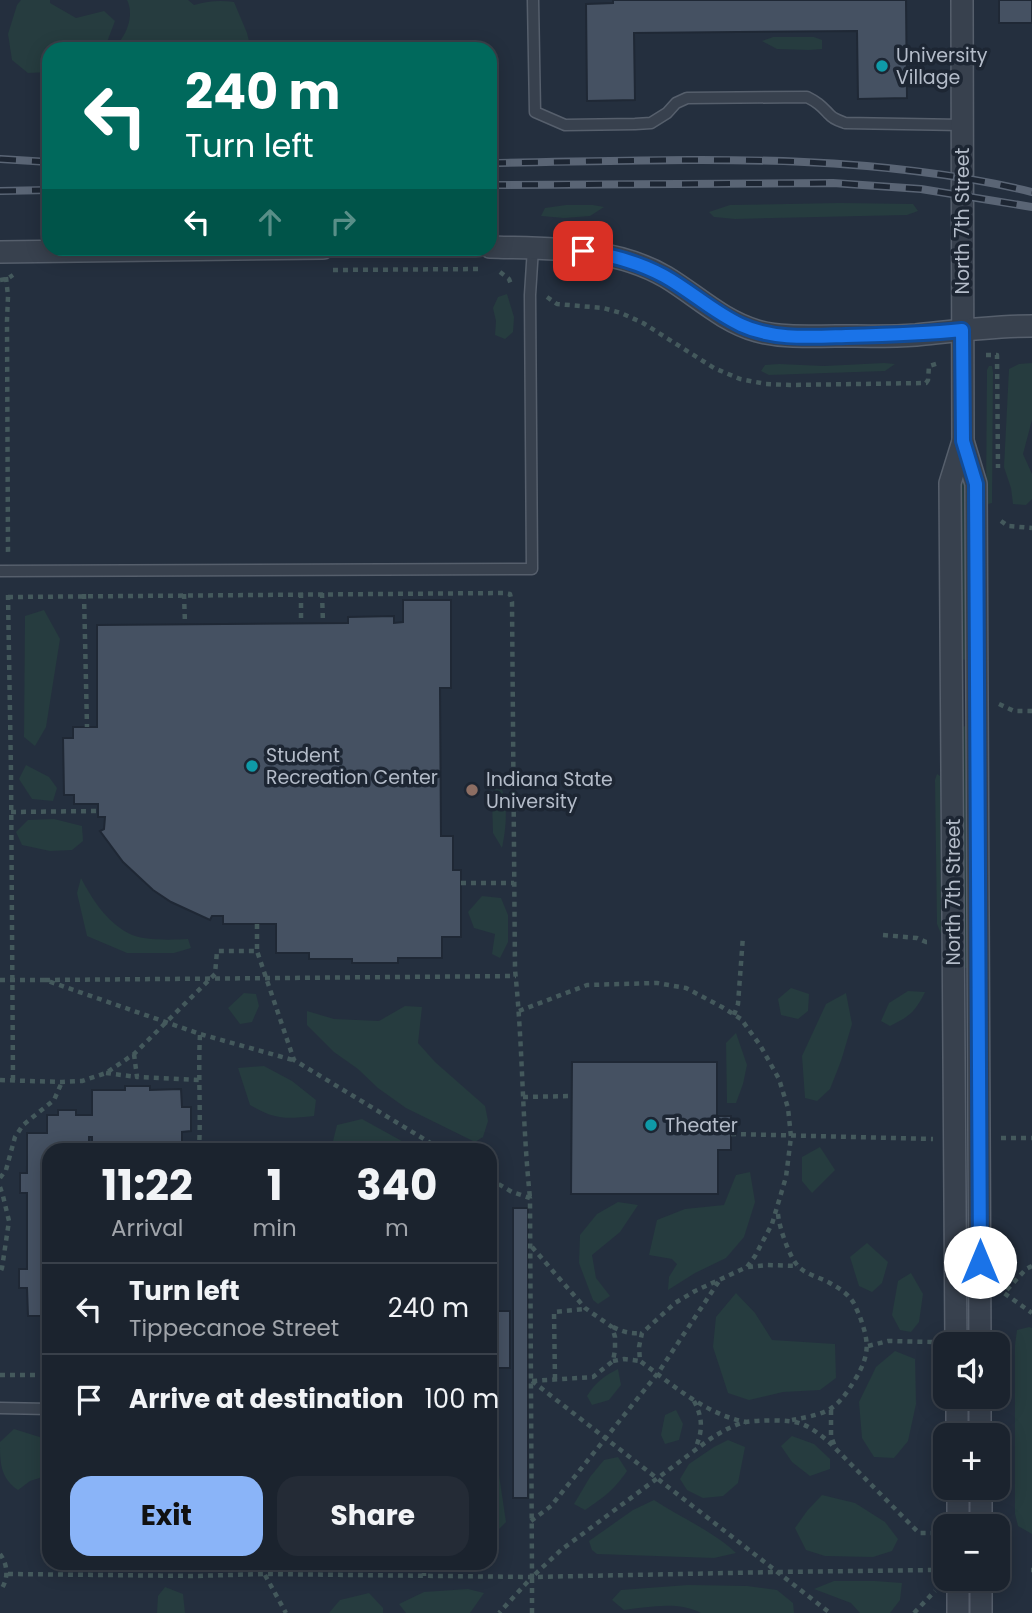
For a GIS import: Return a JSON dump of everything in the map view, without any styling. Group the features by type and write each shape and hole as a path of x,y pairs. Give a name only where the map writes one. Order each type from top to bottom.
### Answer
{"street":[{"name":"North 7th Street","path":"962,0 963,441 976,484 980,1332"},
{"path":"497,247 567,249 635,263 665,277 719,314 757,331 779,335 913,335 997,326 1032,326"},
{"path":"1,252 42,251"},
{"name":"North 7th Street","path":"957,1332 950,483 963,441"},
{"path":"958,1591 958,1613"},
{"path":"981,1591 981,1613"}],"lane":[{"path":"533,0 535,112 565,125 651,123 667,113 676,103 687,98 807,97 818,102 831,117 845,123 962,125"},
{"path":"4,571 532,569 530,295 533,248"},
{"path":"0,1408 42,1409"}],"path":[{"path":"1,252 7,279 4,571 8,597 13,1081"},
{"path":"324,270 492,269 502,272 512,287 530,295 545,297 557,304 603,308 621,313 643,323 714,368 740,379 766,384 926,383 929,366 962,358 997,355 998,474"},
{"path":"0,280 17,273"},
{"path":"998,514 1000,524 1032,528"},
{"path":"185,570 185,624"},
{"path":"301,570 301,623"},
{"path":"323,623 324,570"},
{"path":"82,571 87,727"},
{"path":"8,597 510,594 516,976 525,1153 530,1198 532,1613"},
{"path":"995,701 1014,710 1032,711"},
{"path":"11,813 98,811"},
{"path":"461,883 514,883"},
{"path":"257,924 257,951 294,1060"},
{"path":"883,935 930,942 931,953"},
{"path":"734,1015 738,1004 743,936"},
{"path":"0,1080 82,1081 106,1073 134,1054 215,974 217,951 257,951"},
{"path":"0,980 516,976"},
{"path":"45,980 200,1034 294,1060 430,1143"},
{"path":"519,1011 587,985 656,983 686,988 741,1019 760,1045 779,1079 788,1108 791,1137 786,1177 777,1209 759,1249 747,1267"},
{"path":"200,1034 200,1143"},
{"path":"134,1054 137,1077"},
{"path":"106,1073 199,1080"},
{"path":"0,1178 6,1170 15,1138 23,1125 54,1100 62,1082"},
{"path":"523,1097 572,1096"},
{"path":"731,1134 955,1139"},
{"path":"979,1138 1032,1138"},
{"path":"497,1183 530,1198"},
{"path":"0,1187 9,1221 0,1273"},
{"path":"777,1209 783,1237 798,1266"},
{"path":"530,1245 585,1308 612,1327 632,1334 642,1333"},
{"path":"531,1381 593,1377 613,1361 640,1361 693,1400 730,1419 746,1422 789,1420 831,1410 851,1387 868,1346 867,1336 850,1297 831,1283 798,1266 767,1265 747,1267 675,1303 642,1333 640,1361"},
{"path":"1032,1266 1003,1293 1032,1313"},
{"path":"531,1521 551,1506 657,1374 720,1281"},
{"path":"555,1379 554,1312 585,1308"},
{"path":"612,1327 615,1337 613,1361"},
{"path":"868,1346 888,1341 933,1342"},
{"path":"0,1375 42,1375"},
{"path":"531,1381 830,1613"},
{"path":"693,1400 702,1426 693,1452"},
{"path":"831,1410 831,1436 836,1449"},
{"path":"789,1420 818,1433 919,1533 933,1533"},
{"path":"499,1613 561,1550 693,1452 728,1429 746,1422"},
{"path":"0,1554 8,1574 0,1591"},
{"path":"424,1570 424,1576"},
{"path":"8,1574 532,1577 933,1570"},
{"path":"264,1574 286,1613"},
{"path":"914,1613 935,1591"}],"green space":[{"path":"21,0 50,0 50,3 76,18 104,11 115,21 107,42 42,42 42,72 28,73 12,60 8,34"},
{"path":"127,0 188,0 194,5 214,1 234,2 249,42 119,42 130,19"},
{"path":"773,37 814,37 822,40 822,49 777,49 762,41"},
{"path":"913,204 918,211 907,215 735,219 714,217 709,212 730,205"},
{"path":"566,205 604,207 590,216 541,216 545,208"},
{"path":"507,294 514,317 513,332 505,339 495,335 493,308 498,297"},
{"path":"1032,363 1032,420 1023,454 1032,474 1032,499 1026,505 1013,504 1004,467 1009,369 1019,364"},
{"path":"779,364 824,366 895,364 885,371 769,375 761,371 765,365"},
{"path":"989,366 992,366 993,372 992,503 988,504 986,500"},
{"path":"963,480 967,483 966,660 961,659 958,484"},
{"path":"44,610 60,639 46,727 35,746 24,737 25,616"},
{"path":"961,728 969,728 970,968 961,968"},
{"path":"26,765 49,777 57,788 53,801 32,799 19,779"},
{"path":"937,774 940,776 941,934 937,924"},
{"path":"497,781 505,804 506,822 502,848 493,833 492,801"},
{"path":"54,819 82,826 83,841 72,850 50,851 22,845 16,832 28,820"},
{"path":"81,878 100,909 120,928 134,936 188,939 191,948 174,953 127,953 87,936 77,893"},
{"path":"482,896 501,898 508,915 508,942 500,958 492,954 495,934 474,928 468,912"},
{"path":"791,988 809,994 808,1011 798,1019 781,1015 778,999"},
{"path":"908,991 925,992 915,1009 890,1026 881,1021 889,1003"},
{"path":"244,993 256,994 259,1006 252,1022 240,1024 228,1008"},
{"path":"846,993 852,1024 841,1061 830,1089 817,1101 805,1098 802,1056 826,1004"},
{"path":"405,1006 422,1007 418,1043 435,1062 485,1106 488,1121 483,1137 475,1142 406,1108 334,1052 307,1025 307,1011 334,1019 379,1021"},
{"path":"736,1033 747,1065 736,1103 727,1103 726,1043"},
{"path":"264,1066 292,1081 316,1100 314,1116 281,1117 250,1105 238,1068"},
{"path":"362,1119 405,1143 333,1143 337,1125"},
{"path":"820,1147 835,1170 812,1193 802,1181 802,1157"},
{"path":"750,1172 755,1202 744,1237 726,1258 668,1290 669,1277 677,1264 672,1259 649,1255 657,1220 685,1209 724,1205 736,1175"},
{"path":"618,1202 638,1205 620,1232 592,1255 596,1278 610,1296 598,1304 593,1300 579,1263 580,1235 597,1214"},
{"path":"867,1243 888,1262 882,1283 872,1292 859,1286 850,1257"},
{"path":"911,1273 923,1294 919,1322 911,1332 900,1330 892,1315 898,1281"},
{"path":"736,1293 755,1313 772,1340 835,1344 836,1378 820,1390 783,1392 749,1400 728,1393 713,1347 716,1317"},
{"path":"1032,1328 1032,1534 1018,1526 1015,1514 1015,1345 1017,1330"},
{"path":"895,1351 915,1359 916,1404 908,1441 894,1458 874,1457 862,1438 859,1402 876,1367"},
{"path":"618,1369 621,1385 609,1400 592,1405 587,1396 600,1380"},
{"path":"676,1410 683,1424 679,1440 665,1444 661,1435 665,1415"},
{"path":"14,1429 42,1438 42,1477 30,1481 18,1490 12,1485 2,1469 0,1442"},
{"path":"792,1436 814,1444 830,1459 830,1469 810,1476 792,1462 781,1446"},
{"path":"728,1440 745,1447 738,1483 723,1496 703,1498 687,1490 680,1479 689,1464"},
{"path":"618,1457 627,1471 613,1488 585,1510 574,1504 604,1460"},
{"path":"497,1468 498,1468 506,1522 497,1531"},
{"path":"822,1495 855,1503 885,1522 898,1539 892,1551 873,1557 825,1556 806,1550 795,1528"},
{"path":"654,1500 707,1531 736,1553 714,1558 597,1554 592,1550 589,1541 633,1510"},
{"path":"834,1581 902,1583 900,1600 890,1613 860,1613 851,1603 814,1589"},
{"path":"688,1585 747,1586 777,1590 793,1603 794,1613 701,1613 673,1606 624,1610 612,1600 621,1590"},
{"path":"165,1587 183,1594 185,1613 157,1613 158,1596"},
{"path":"468,1589 484,1593 470,1613 406,1613 399,1604 424,1592"},
{"path":"369,1593 383,1608 383,1613 329,1613 340,1600"}],"building":[{"name":"University Village","path":"613,0 906,0 907,98 858,99 857,31 634,33 635,100 587,101 586,4 613,3"},
{"path":"999,0 1032,0 1032,23 999,23"},
{"name":"Student Recreation Center","path":"403,600 451,600 451,688 440,688 441,836 453,836 453,870 461,870 461,937 442,937 442,958 398,958 398,963 352,963 352,959 309,959 309,953 276,953 276,924 223,924 223,916 212,916 210,920 171,902 153,890 123,862 100,831 104,829 105,817 98,817 98,804 74,804 74,795 64,795 63,738 73,738 73,727 97,727 97,625 348,623 348,617 394,616 394,623 403,622"},
{"name":"Theater","path":"572,1062 717,1062 717,1116 731,1116 731,1150 718,1150 718,1194 571,1194"},
{"path":"125,1086 150,1086 150,1090 181,1089 182,1107 191,1107 191,1131 182,1132 182,1143 92,1143 92,1137 89,1137 89,1143 42,1143 42,1316 28,1316 27,1288 19,1288 19,1269 27,1269 27,1193 20,1193 20,1173 27,1173 27,1133 47,1133 47,1115 58,1115 58,1110 76,1110 76,1115 92,1115 92,1090 125,1090"},
{"path":"513,1208 528,1208 528,1498 513,1498"},
{"path":"497,1311 510,1311 510,1368 497,1368"}],"railway":[{"path":"0,159 42,162"},
{"path":"497,163 694,160 830,163 965,178 1032,192"},
{"path":"497,185 833,183 921,189 1032,207"},
{"path":"0,191 42,190"}],"place":[{"name":"University Village","path":"882,66"},
{"name":"Student Recreation Center","path":"252,766"},
{"name":"Indiana State University","path":"472,790"},
{"name":"Theater","path":"651,1125"}],"route":[{"path":"583,251 635,263 665,277 719,314 757,331 803,337 913,335 962,330 963,441 976,484 980,1262"}]}
